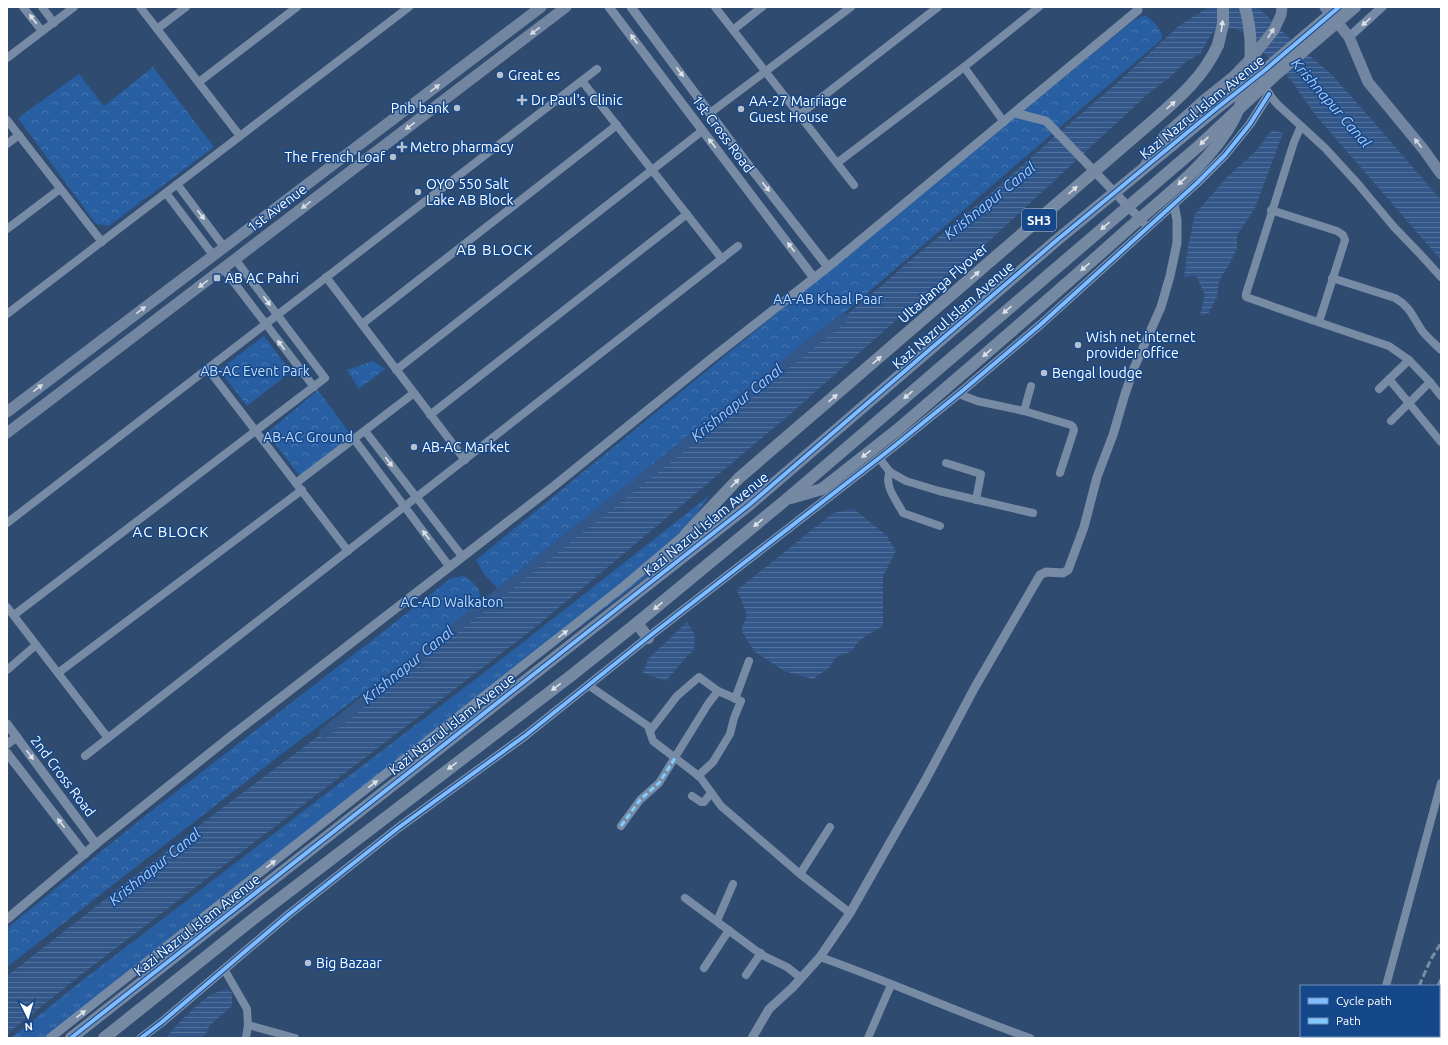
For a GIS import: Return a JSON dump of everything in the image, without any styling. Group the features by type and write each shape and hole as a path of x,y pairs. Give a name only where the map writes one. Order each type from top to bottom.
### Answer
{"main road":[{"name":"1st Avenue","path":"7,412 541,7"},
{"name":"1st Avenue","path":"7,433 566,7"},
{"name":"Ultadanga Flyover","path":"664,573 686,534 739,478 1188,90 1206,68 1218,45 1223,24 1223,7"},
{"path":"788,498 822,489 897,430 1180,184 1203,160 1214,148 1234,120 1246,88 1249,72 1250,52 1245,7"},
{"path":"1142,170 1164,135 1234,76 1254,55 1274,30 1281,15 1282,7"},
{"path":"1325,7 1349,37 1368,82 1424,150 1441,174"},
{"name":"Kazi Nazrul Islam Avenue","path":"71,1038 664,573 778,480 1052,244 1142,170 1268,74 1339,7"},
{"path":"1268,74 1355,7"},
{"name":"Kazi Nazrul Islam Avenue","path":"104,1038 257,916 572,675 788,498 1200,144 1266,90 1268,74"},
{"path":"449,77 458,89"},
{"path":"275,208 284,222"},
{"path":"637,623 648,638"}],"street":[{"path":"23,7 42,32"},
{"path":"42,7 54,22"},
{"path":"7,58 74,7"},
{"path":"140,7 240,136"},
{"path":"157,29 186,7"},
{"path":"199,82 297,7"},
{"path":"7,314 409,7"},
{"name":"1st Cross Road","path":"610,7 814,278"},
{"path":"631,7 743,158 828,267"},
{"path":"715,7 854,185"},
{"path":"733,30 762,7"},
{"path":"710,113 851,7"},
{"path":"799,115 938,7"},
{"path":"837,163 964,67 1039,7"},
{"path":"1349,37 1382,7"},
{"path":"7,919 96,844 249,722 554,486 712,358 828,267 1138,10"},
{"path":"964,67 1004,122"},
{"path":"7,523 598,69"},
{"path":"582,81 722,258"},
{"path":"1266,90 1277,104 1325,148 1394,227 1441,277"},
{"name":"Kazi Nazrul Islam Avenue","path":"141,1038 162,1022 288,915 398,828 526,735 959,394 1040,325 1099,270 1148,228 1225,155 1250,124 1266,90"},
{"path":"1015,113 1046,121 1148,228"},
{"path":"7,120 102,242"},
{"path":"362,324 617,125"},
{"path":"1301,126 1294,142 1271,210 1246,297 1389,346 1409,360 1441,396"},
{"path":"396,370 702,131"},
{"path":"7,144 19,135"},
{"path":"730,167 743,158"},
{"path":"177,184 224,247"},
{"path":"7,229 60,188"},
{"path":"166,193 213,255"},
{"path":"752,1038 769,1009 820,957 850,913 925,781 975,687 1040,575 1046,572 1063,573 1068,570 1084,527 1097,478 1113,434 1129,382 1161,307 1170,276 1177,243 1177,220 1174,204"},
{"path":"1271,210 1337,231 1343,235 1345,240 1319,322"},
{"path":"430,415 687,214"},
{"path":"85,756 738,246"},
{"path":"14,615 325,378 234,259"},
{"path":"223,268 314,387"},
{"path":"326,278 464,460"},
{"path":"1332,278 1395,298 1406,305 1424,333 1441,350"},
{"path":"1379,389 1409,360"},
{"path":"208,368 348,551"},
{"path":"1389,379 1408,404 1441,442"},
{"path":"1391,421 1430,382"},
{"path":"1024,411 1031,386"},
{"path":"296,483 414,393"},
{"path":"959,394 977,401 1024,411 1071,424 1074,430 1060,473"},
{"path":"365,430 462,556"},
{"path":"354,439 449,566"},
{"path":"879,458 890,472 906,482 1033,513"},
{"path":"946,463 981,474 976,500"},
{"path":"890,472 888,476 889,487 903,513 940,526"},
{"path":"58,673 302,490"},
{"name":"Kazi Nazrul Islam Avenue","path":"50,1038 618,591 686,534"},
{"path":"7,607 108,738"},
{"path":"7,670 36,645"},
{"path":"736,699 749,661"},
{"path":"650,731 677,696 699,677 718,691 741,701 734,718 730,734 713,762 698,776"},
{"path":"588,686 648,726 653,741 698,776 721,806 800,874 850,913"},
{"path":"622,826 640,800 659,783 708,704 718,691"},
{"name":"2nd Cross Road","path":"7,724 96,844"},
{"path":"7,744 17,737"},
{"path":"7,753 85,854"},
{"path":"1386,985 1441,783"},
{"path":"692,796 701,802 704,802 711,793"},
{"path":"800,874 830,827"},
{"path":"717,921 733,884"},
{"path":"685,898 761,953 787,967 801,978"},
{"path":"704,968 729,930"},
{"path":"746,975 761,953"},
{"path":"820,957 978,1020 1030,1038"},
{"path":"224,969 247,1008 248,1025 246,1038"},
{"path":"868,1038 891,985"},
{"path":"248,1025 294,1038"}],"green space":[{"name":"AA-AB Khaal Paar","path":"1145,15 1160,29 1162,37 1161,40 842,315 505,589 498,589 484,574 476,560 1134,20"},
{"path":"153,67 214,147 109,226 96,224 18,118 79,74 104,106"},
{"name":"AB-AC Event Park","path":"264,336 291,372 247,406 219,370"},
{"path":"373,361 385,369 359,389 347,370"},
{"name":"AB-AC Ground","path":"318,390 354,439 302,479 267,433"},
{"path":"710,495 657,569 520,672 514,679 53,1038 11,1038 79,983 503,658"},
{"name":"AC-AD Walkaton","path":"464,576 478,588 480,596 479,607 283,753 7,967 7,928 141,819 451,578"}],"water":[{"path":"1209,7 1256,7 1331,74 1441,200 1441,260 1317,117 1290,79 1244,33 1236,29 1224,27 1216,29 1211,34 1201,53 1186,62 1170,77 1149,93 989,241 919,300 788,416 602,572 528,633 86,971 7,1034 7,976 217,812 445,641 626,493 750,396 982,201 1118,82 1180,25"},
{"path":"1272,130 1283,133 1255,208 1237,235 1237,248 1219,281 1217,297 1208,314 1200,315 1205,295 1196,276 1184,277 1188,247 1195,214 1227,177 1256,151"},
{"path":"854,509 887,536 896,551 883,576 883,626 858,642 852,651 835,658 830,667 813,679 784,671 754,651 741,630 747,615 737,590 833,513"},
{"path":"687,622 695,635 694,650 666,681 643,673 648,659"},
{"path":"227,989 232,993 232,1006 211,1024 203,1038 166,1038 201,1002 212,994"}],"waterway":[{"name":"Krishnapur Canal","path":"324,733 843,318"}],"railway":[{"path":"1419,985 1431,959 1441,943"},
{"path":"1438,985 1441,979"}],"marked path":[{"path":"621,826 640,800 659,783 675,758"}],"cycle path":[{"path":"71,1038 749,505 1057,240 1265,70 1339,7"},
{"path":"141,1038 162,1022 288,915 398,828 526,735 651,635 892,448 961,392 1040,325 1197,183 1225,155 1250,124 1269,94"}],"place":[{"name":"Great es","path":"500,75"},
{"name":"Dr Paul's Clinic","path":"522,100"},
{"name":"Pnb bank","path":"457,108"},
{"name":"AA-27 Marriage Guest House","path":"741,109"},
{"name":"Metro pharmacy","path":"402,147"},
{"name":"The French Loaf","path":"393,157"},
{"name":"OYO 550 Salt Lake AB Block","path":"418,192"},
{"name":"AB AC Pahri","path":"217,278"},
{"name":"Wish net internet provider office","path":"1078,345"},
{"name":"Bengal loudge","path":"1044,373"},
{"name":"AB-AC Market","path":"414,447"},
{"name":"Big Bazaar","path":"308,963"}],"district":[{"name":"AB BLOCK","path":"495,250"},
{"name":"AC BLOCK","path":"171,532"}]}
